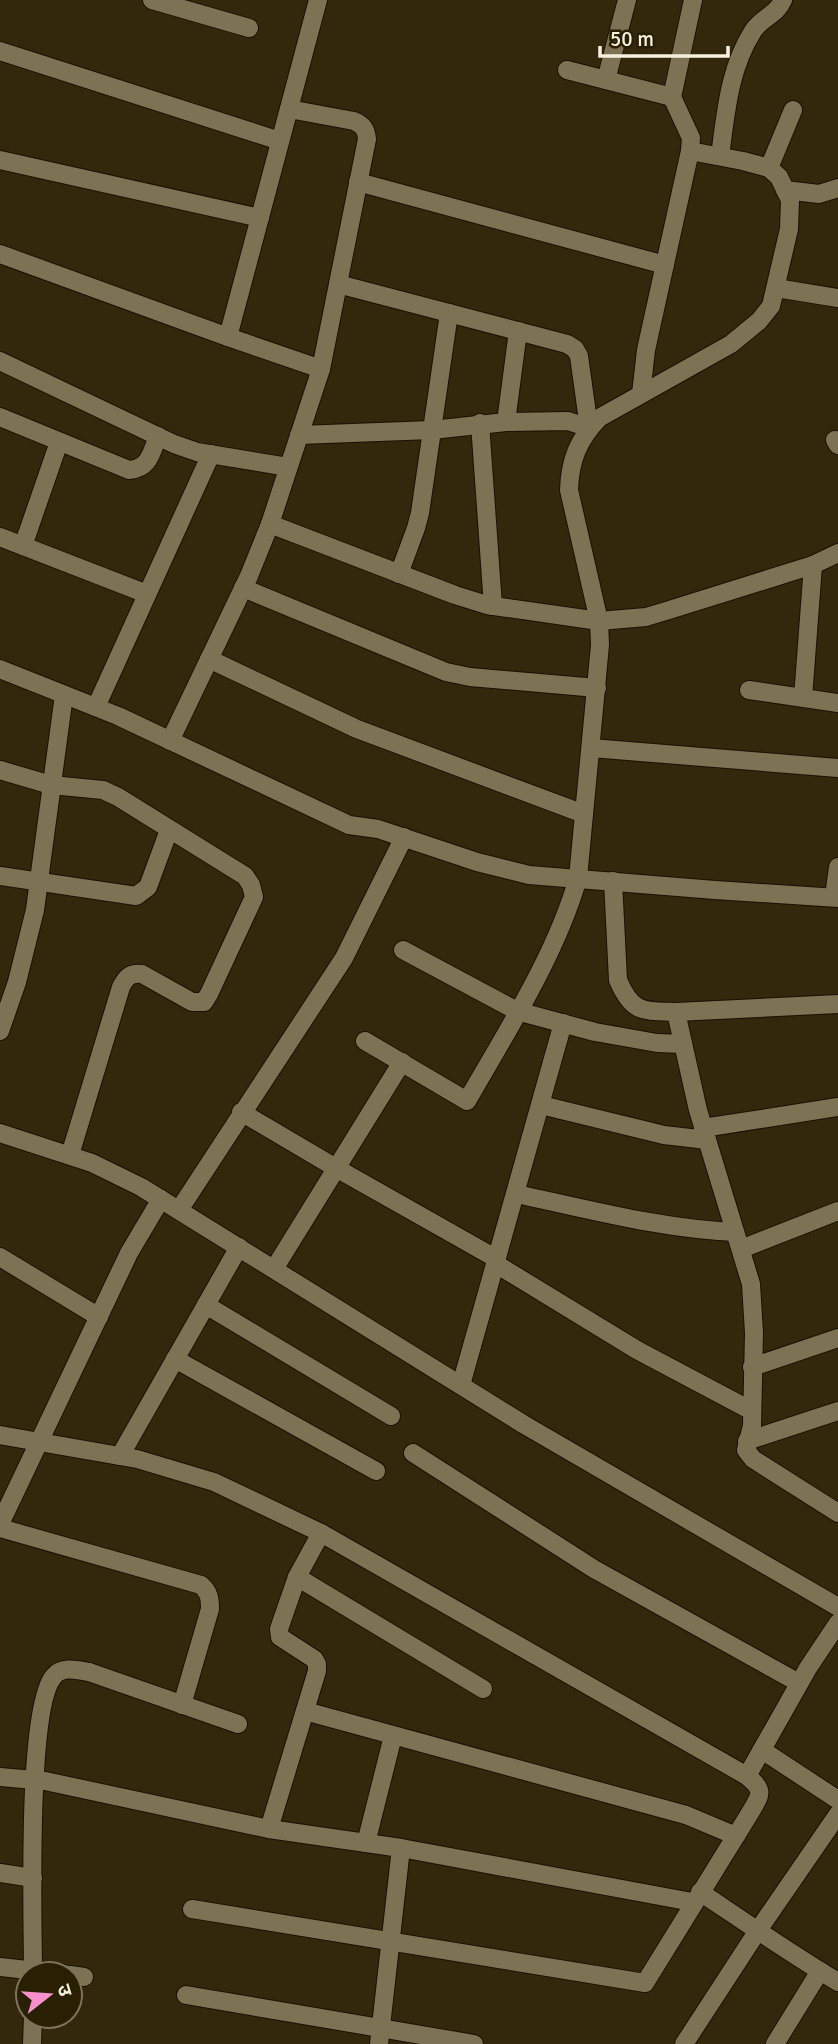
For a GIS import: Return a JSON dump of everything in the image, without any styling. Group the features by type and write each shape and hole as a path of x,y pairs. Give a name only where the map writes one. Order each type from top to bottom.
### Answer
{"street":[{"path":"152,0 249,28"},
{"path":"228,337 318,0"},
{"path":"606,80 627,0"},
{"path":"641,394 646,350 690,150 691,138 671,97 693,0"},
{"path":"720,156 729,88 737,63 753,31 762,21 777,12 783,0"},
{"path":"0,51 280,141"},
{"path":"567,70 671,97"},
{"path":"170,741 243,588 270,524 321,369 367,139 367,131 354,121 289,109"},
{"path":"769,168 793,110"},
{"path":"365,1041 467,1101 557,936 571,904 578,878 600,645 599,621 569,490 570,469 575,451 598,418 732,344 759,321 772,306 789,229 790,200 779,177 769,168 690,150"},
{"path":"0,160 260,218"},
{"path":"358,182 665,265"},
{"path":"785,190 819,194 838,188"},
{"path":"0,254 321,369"},
{"path":"338,284 567,344 575,349 579,356 589,428"},
{"path":"776,288 838,298"},
{"path":"399,574 416,528 449,313"},
{"path":"506,422 518,331"},
{"path":"0,360 185,448 288,467"},
{"path":"0,417 130,470 140,469 147,463 158,436"},
{"path":"299,435 432,430 506,422 568,421 589,428"},
{"path":"480,423 493,606"},
{"path":"23,546 59,442"},
{"path":"96,707 211,454"},
{"path":"270,524 472,601 599,621 656,614 813,565 838,554"},
{"path":"0,537 148,594"},
{"path":"803,698 813,565"},
{"path":"243,588 446,672 470,677 597,688"},
{"path":"209,659 357,729 584,814"},
{"path":"0,669 96,707 349,825 378,829 477,862 529,875 836,898 838,867"},
{"path":"749,691 838,703"},
{"path":"0,1031 4,1009 27,947 64,695"},
{"path":"591,748 838,768"},
{"path":"0,770 51,785 103,790 118,797 244,876 251,885 254,897 204,1002 192,1002 142,974 126,977 70,1155"},
{"path":"0,876 136,896 148,887 169,830"},
{"path":"179,1210 344,958 404,837"},
{"path":"613,881 618,979 624,994 637,1008 676,1012 838,1004"},
{"path":"403,950 517,1011 595,1032 657,1043 683,1044"},
{"path":"676,1012 705,1134 751,1284 754,1333 752,1426 746,1450 753,1459 838,1513"},
{"path":"461,1385 563,1023"},
{"path":"274,1269 402,1062"},
{"path":"541,1105 664,1135 705,1134 838,1107"},
{"path":"242,1112 497,1262 637,1350 752,1411"},
{"path":"0,1133 92,1163 161,1199 523,1424 838,1607"},
{"path":"516,1194 703,1231 738,1241 838,1211"},
{"path":"161,1199 129,1253 40,1442 4,1506 0,1526 201,1585 210,1598 210,1609 182,1705"},
{"path":"120,1457 239,1247"},
{"path":"0,1256 99,1317"},
{"path":"206,1305 391,1416"},
{"path":"752,1367 838,1338"},
{"path":"175,1359 376,1471"},
{"path":"747,1441 838,1411"},
{"path":"0,1435 137,1459 214,1482 321,1533 747,1776 757,1784 760,1795 645,1983 192,1909"},
{"path":"414,1453 594,1569 799,1683"},
{"path":"269,1829 317,1664 314,1659 280,1637 279,1629 297,1577 321,1533"},
{"path":"297,1577 483,1689"},
{"path":"747,1776 799,1683 838,1623"},
{"path":"33,1960 38,1726 47,1687 54,1674 71,1669 89,1672 238,1724"},
{"path":"305,1711 686,1815 736,1836"},
{"path":"366,1843 393,1736"},
{"path":"762,1750 838,1800"},
{"path":"0,1777 86,1788 269,1829 696,1897 759,1929 789,1952 838,1982"},
{"path":"684,2044 838,1814"},
{"path":"380,2036 401,1848"},
{"path":"0,1873 33,1878"},
{"path":"775,2044 820,1971"},
{"path":"187,1995 380,2036 474,2044"}]}
